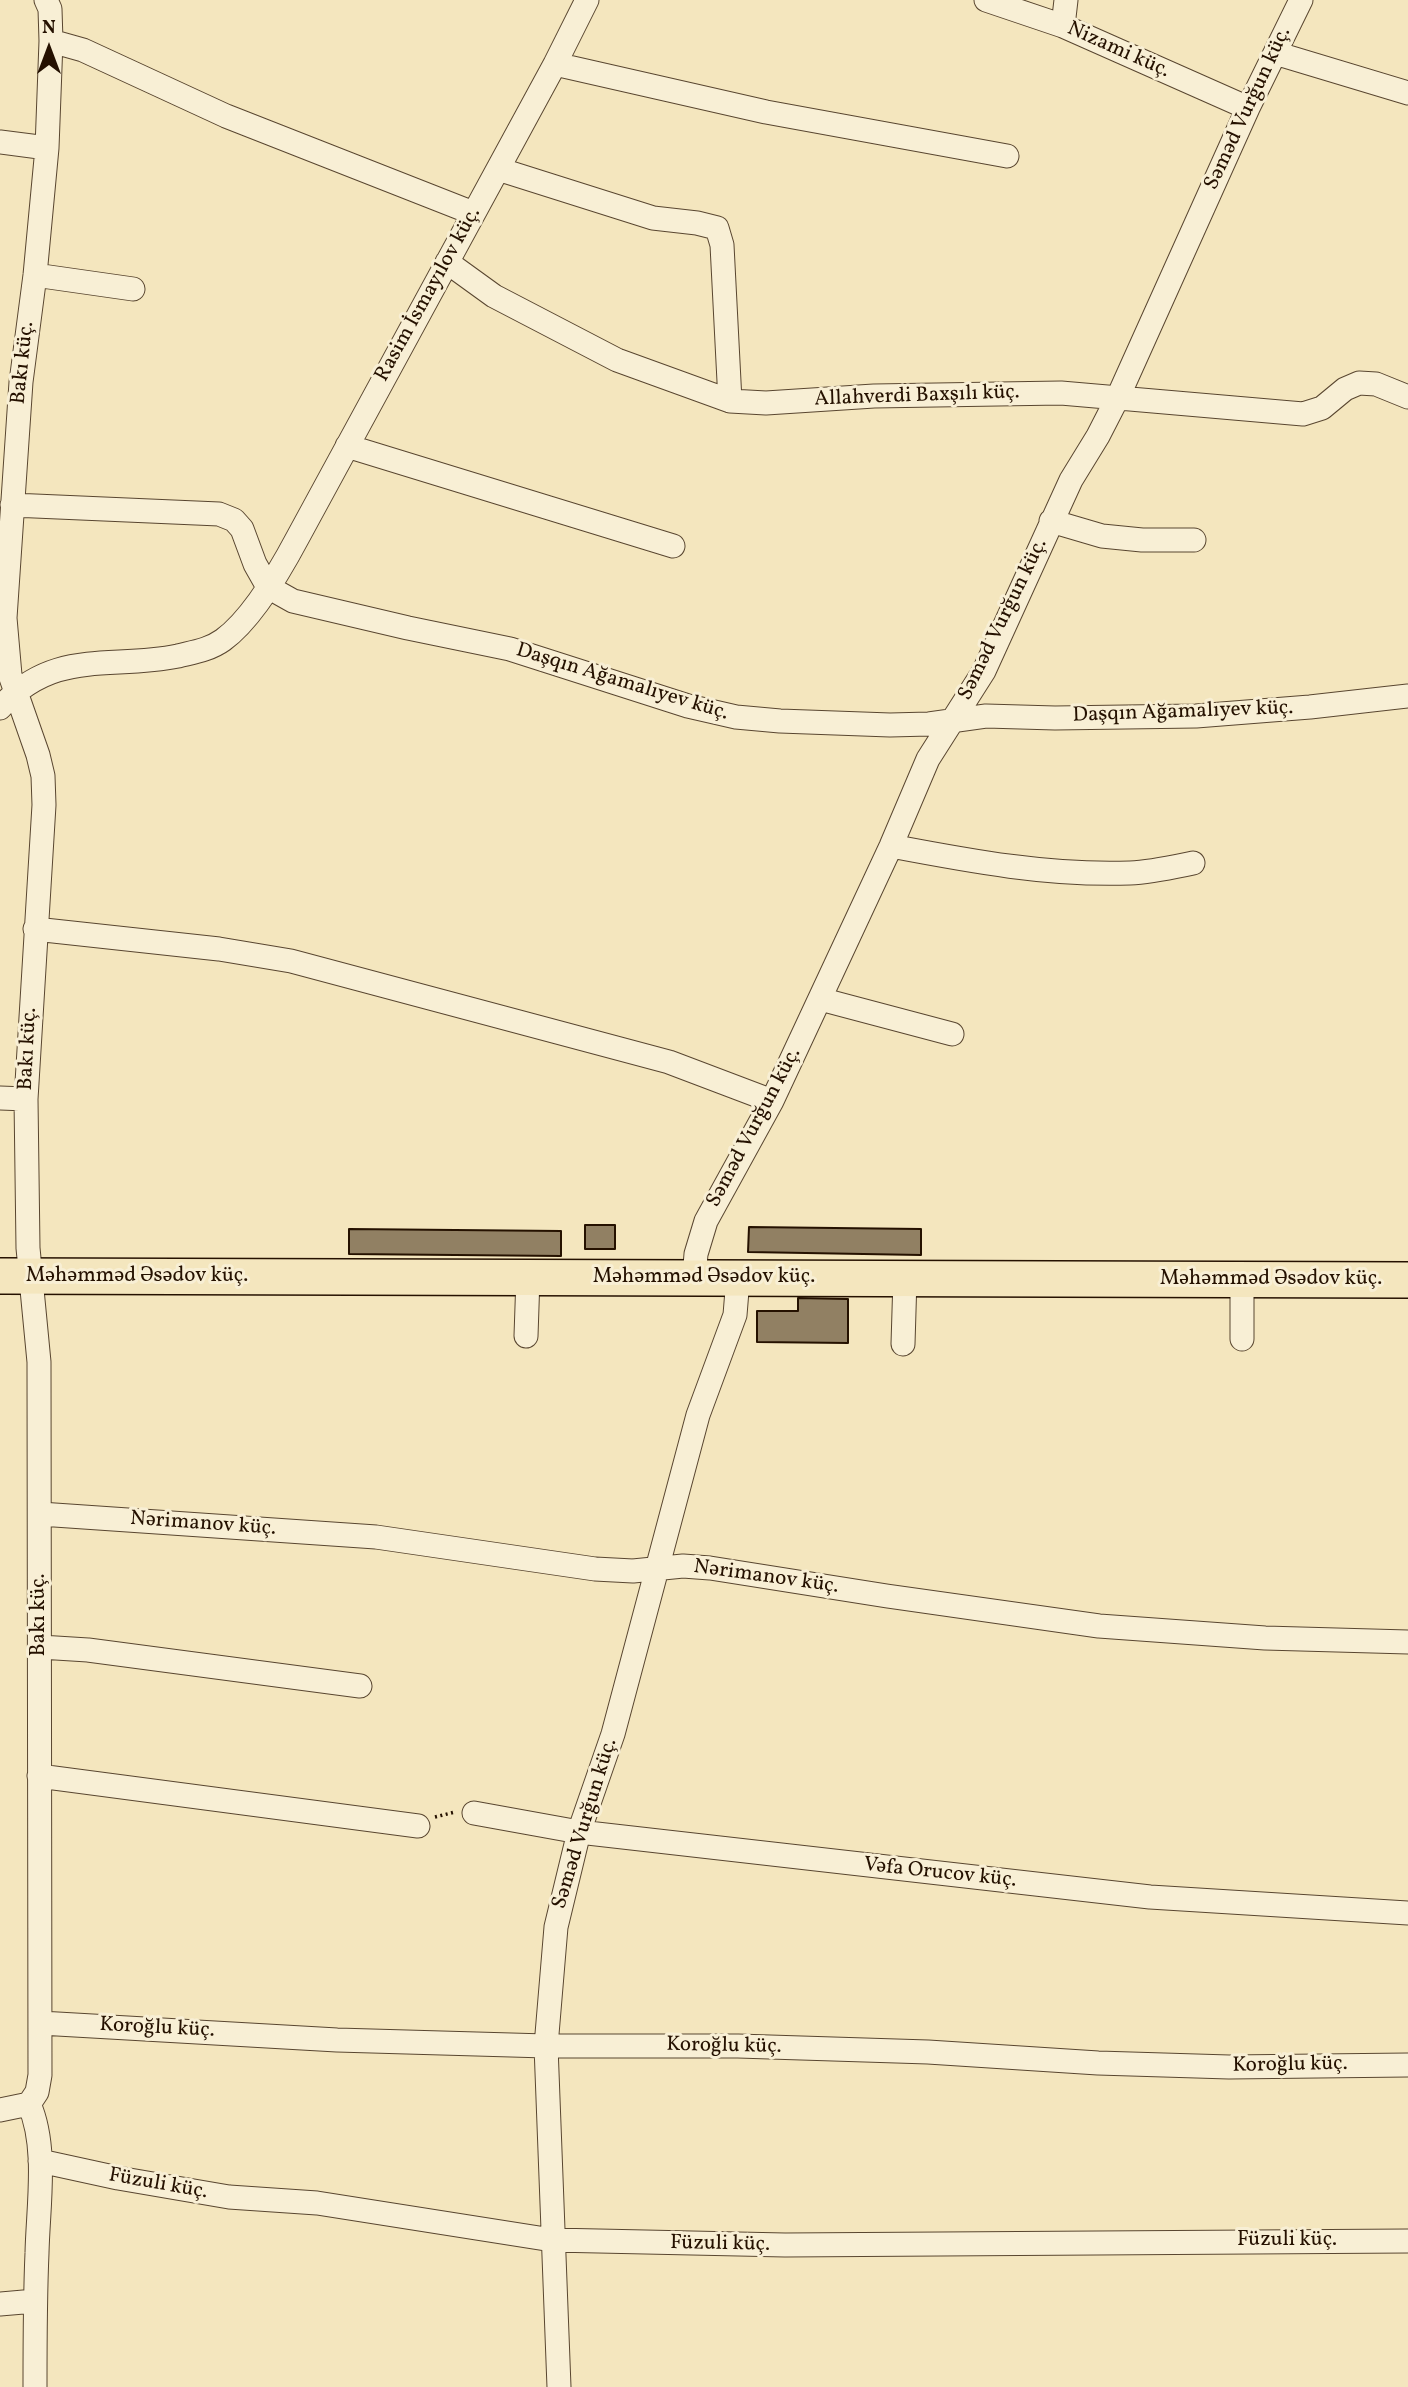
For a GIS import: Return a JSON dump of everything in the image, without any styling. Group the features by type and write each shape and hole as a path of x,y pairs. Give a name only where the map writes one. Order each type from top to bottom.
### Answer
{"main road":[{"name":"Məhəmməd Əsədov küç.","path":"16,1276 1408,1280"}],"street":[{"name":"Bakı küç.","path":"29,2104 37,2092 40,2075 39,1362 16,1276 26,1211 26,1099 44,805 43,776 38,755 7,700 4,563 12,505 10,382 35,275 47,148 51,41 50,9 46,0"},
{"name":"Rasim İsmayılov küç.","path":"7,700 45,673 83,663 164,658 204,650 224,640 268,587 298,537 498,169 587,0"},
{"name":"Nizami küç.","path":"986,0 1063,26 1248,108"},
{"path":"1063,26 1066,0"},
{"name":"Səməd Vurğun küç.","path":"694,1278 696,1254 706,1221 772,1101 891,846 928,759 984,671 1070,480 1098,436 1118,397 1248,108 1301,0"},
{"path":"51,41 95,55 226,116 473,213"},
{"path":"1275,53 1408,93"},
{"path":"555,64 766,112 1007,156"},
{"path":"0,142 47,148"},
{"path":"498,169 653,218 717,228 722,245 730,401"},
{"name":"Allahverdi Baxşılı küç.","path":"447,262 494,296 617,360 730,401 766,403 874,396 1061,393 1303,414 1322,408 1359,383 1376,384 1408,397"},
{"path":"35,275 133,289"},
{"path":"347,446 673,546"},
{"path":"12,505 219,514 234,520 242,529 254,564 268,587"},
{"path":"1051,521 1102,536 1142,540 1194,540"},
{"name":"Daşqın Ağamalıyev küç.","path":"268,587 293,601 510,649 688,706 736,717 890,725 986,716 1196,716 1310,708 1408,696"},
{"path":"891,846 975,862 1060,871 1132,873 1193,863"},
{"path":"35,929 219,949 290,961 669,1062 772,1101"},
{"path":"820,999 952,1034"},
{"path":"0,1098 26,1099"},
{"path":"526,1336 528,1277"},
{"name":"Səməd Vurğun küç.","path":"559,2387 546,2046 556,1927 579,1832 613,1734 698,1415 735,1315 738,1278"},
{"path":"903,1344 905,1278"},
{"path":"1241,1280 1241,1339"},
{"name":"Nərimanov küç.","path":"40,1514 376,1537 595,1569 633,1571 682,1566 710,1568 1099,1626 1265,1639 1408,1642"},
{"path":"40,1647 101,1652 360,1686"},
{"path":"39,1776 418,1826"},
{"name":"Vəfa Orucov küç.","path":"474,1813 579,1832 1150,1897 1408,1913"},
{"name":"Koroğlu küç.","path":"40,2023 337,2040 546,2046 738,2046 928,2052 1098,2063 1229,2067 1408,2065"},
{"path":"0,2110 29,2104 37,2122 40,2161 35,2387"},
{"name":"Füzuli küç.","path":"40,2161 118,2178 229,2197 317,2203 552,2240 785,2245 1408,2241"},
{"path":"0,2305 35,2301"}],"path":[{"path":"418,1826 450,1812 474,1813"}],"building":[{"path":"585,1225 615,1225 615,1249 585,1249"},
{"path":"749,1227 921,1229 921,1255 748,1252"},
{"path":"349,1229 561,1231 561,1256 349,1254"},
{"path":"798,1298 848,1299 848,1343 757,1342 757,1311 798,1311"}]}
